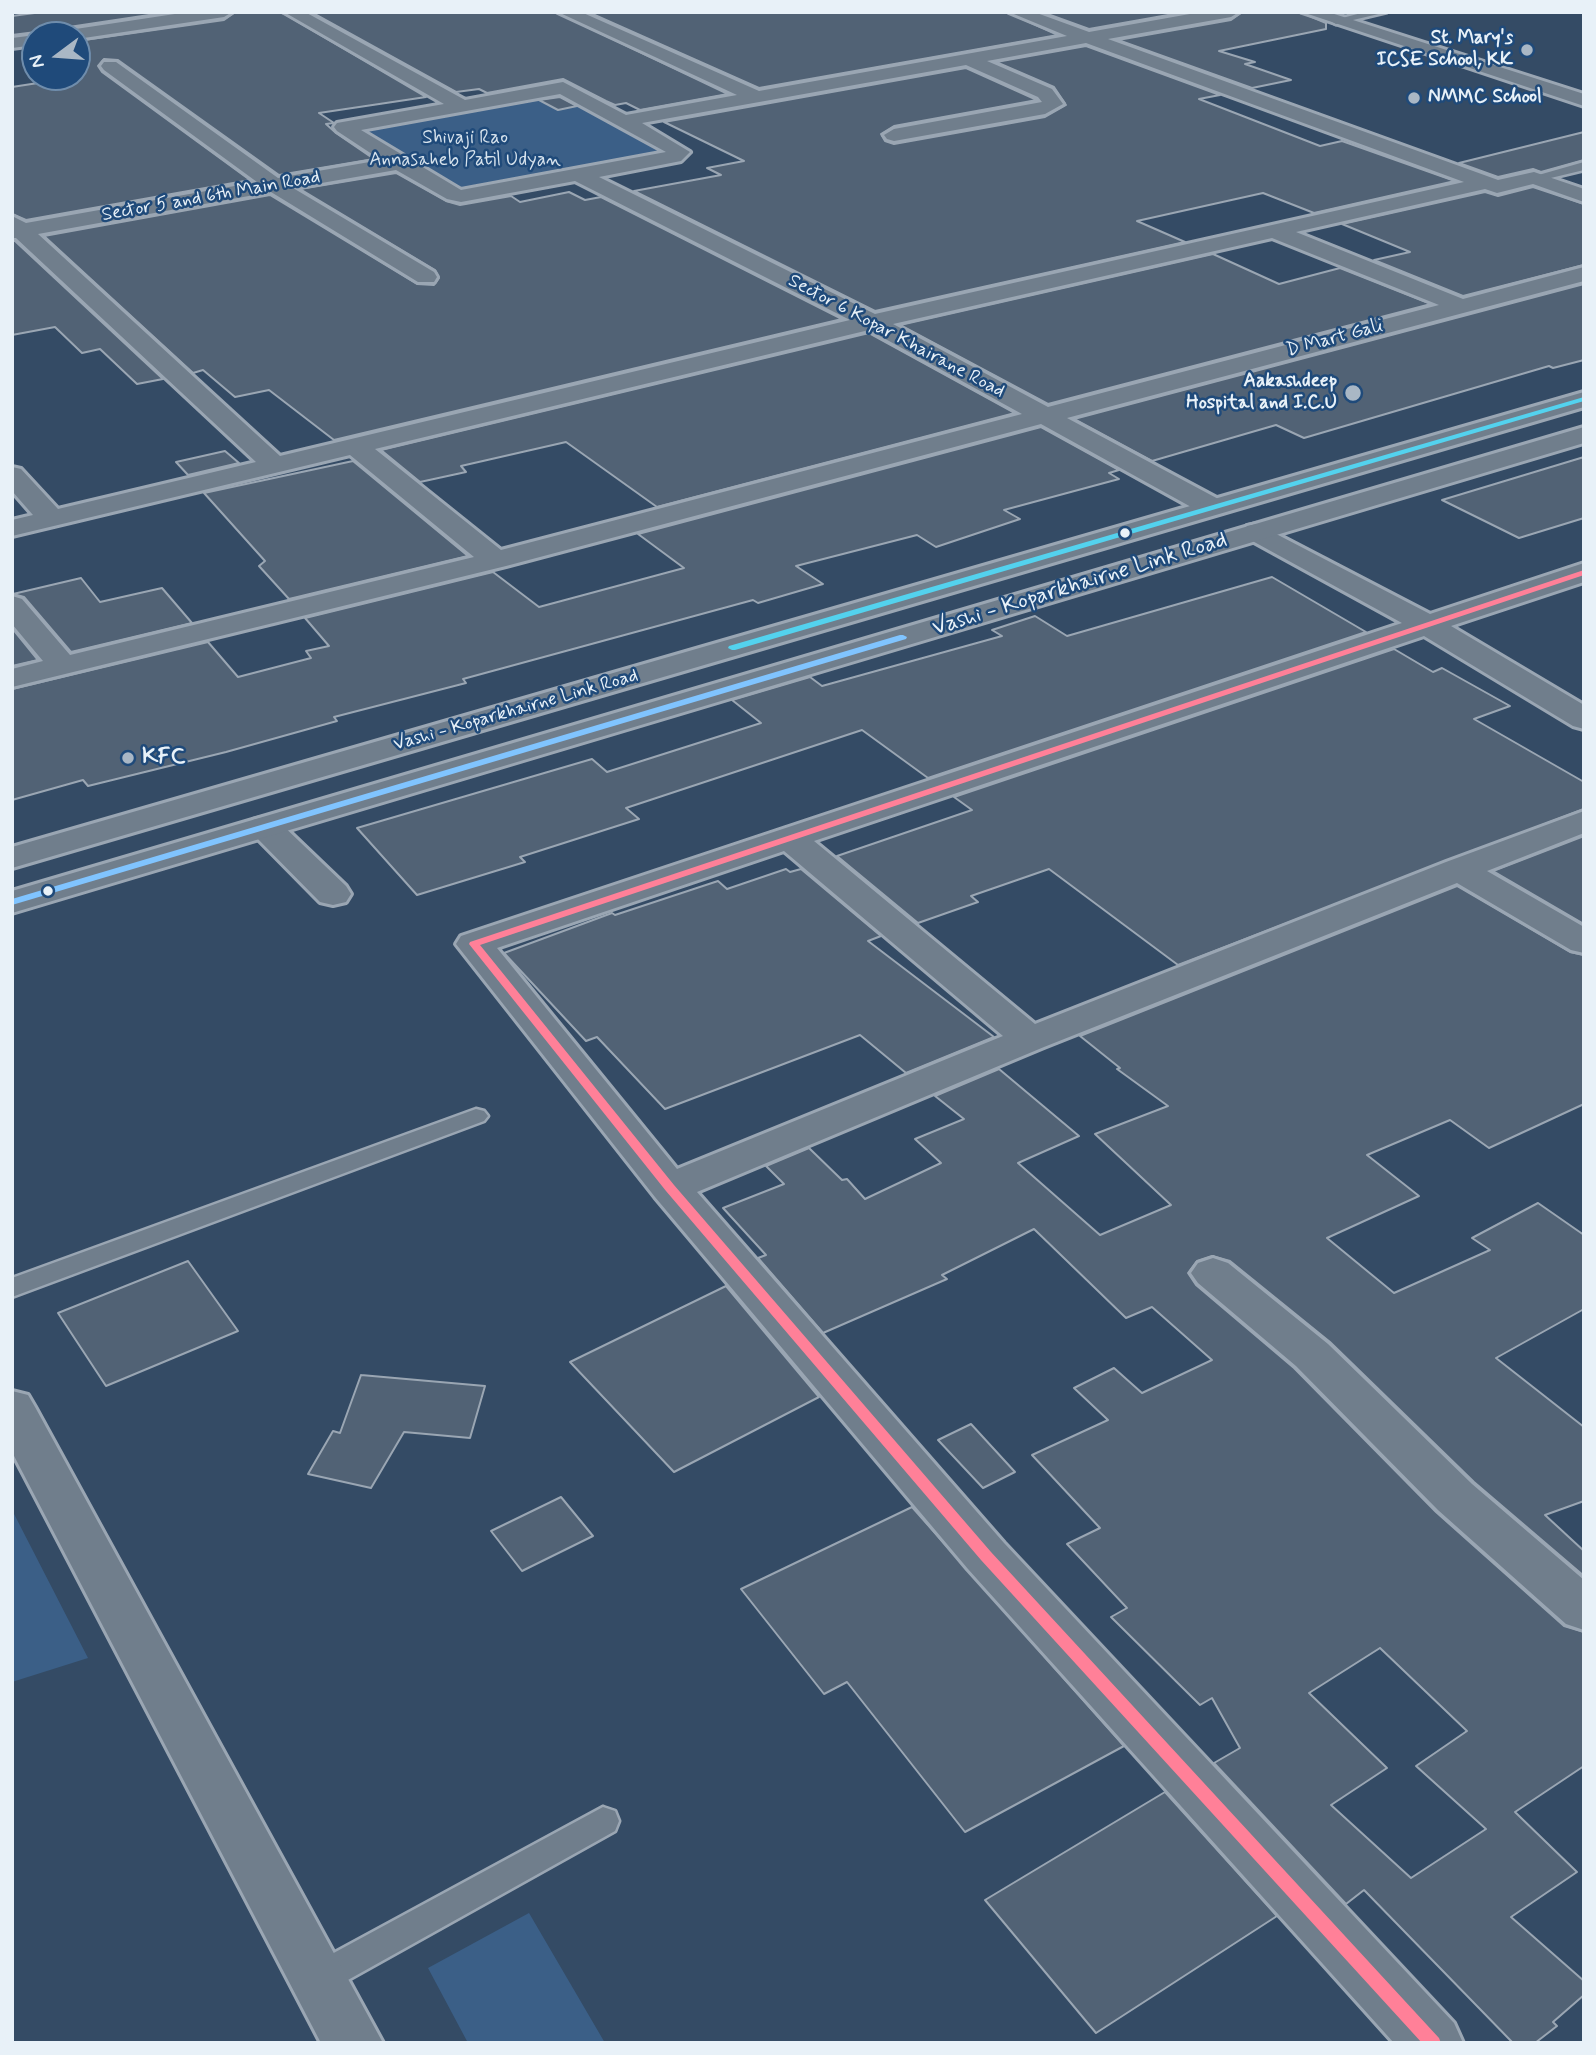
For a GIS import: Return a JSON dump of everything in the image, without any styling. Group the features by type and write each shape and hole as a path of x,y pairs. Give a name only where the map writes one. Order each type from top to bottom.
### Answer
{"street":[{"path":"91,32 225,12"},
{"path":"292,12 460,105"},
{"path":"566,12 758,97"},
{"path":"1017,12 1497,187 1534,178 1584,196"},
{"path":"627,120 1231,12"},
{"path":"1331,16 1584,100"},
{"path":"894,135 1038,110 1054,104 1045,93 968,59"},
{"path":"110,66 274,185 426,277"},
{"path":"564,88 627,120 680,152 674,157 461,196 454,195 399,163 344,127 460,105 564,88"},
{"name":"Sector 5 and 6th Main Road","path":"16,228 399,163"},
{"name":"Sector 6 Kopar Khairane Road","path":"575,173 872,322 1215,506"},
{"path":"12,528 872,322 1486,183"},
{"path":"16,228 276,466"},
{"path":"1276,232 1461,306"},
{"name":"D Mart Gali","path":"12,678 496,560 1584,274"},
{"name":"Vashi - Koparkhairne Link Road","path":"12,858 1584,399"},
{"name":"Vashi - Koparkhairne Link Road","path":"12,902 1584,435"},
{"path":"356,447 496,560"},
{"path":"12,475 52,519"},
{"path":"1215,506 1426,624 1584,719"},
{"path":"1215,506 1259,531"},
{"path":"1433,2043 986,1556 670,1188 474,944 1584,572"},
{"path":"12,605 62,664"},
{"path":"670,1188 1030,1039 1584,821"},
{"path":"265,827 333,894"},
{"path":"789,838 1030,1039"},
{"path":"1458,869 1584,942"},
{"path":"1213,1273 1312,1355 1455,1497 1584,1610"},
{"path":"12,1407 353,2043"}],"lane":[{"path":"1331,16 1382,12"},
{"path":"1534,178 1584,166"},
{"path":"12,1288 476,1116"},
{"path":"318,1979 603,1821"}],"green space":[{"name":"Shivaji Rao Annasaheb Patil Udyan","path":"557,91 685,157 472,197 355,126"},
{"path":"12,1510 88,1658 12,1682"},
{"path":"529,1913 605,2043 468,2043 428,1968"}],"building":[{"path":"42,12 169,12 91,24 91,21 21,21 21,34 12,35 12,16"},
{"path":"235,12 281,12 426,97 319,113 334,123 326,124 336,133 374,159 279,175 118,60 104,59 98,66 102,72 250,180 26,220 12,214 12,87 21,86 21,91 91,91 91,39 224,20"},
{"path":"311,12 556,12 728,94 640,110 626,103 615,105 563,79 487,93 479,89 456,92"},
{"path":"588,12 1007,12 1058,35 759,88"},
{"path":"1042,12 1185,12 1089,29"},
{"path":"1242,12 1300,12 1326,23 1326,29 1219,51 1255,62 1245,64 1291,80 1252,88 1118,40 1231,20"},
{"path":"1086,46 1220,95 1199,99 1320,146 1342,141 1455,181 1314,213 1263,193 1137,221 1185,242 875,311 634,191 721,175 707,168 744,161 664,122 966,68 1037,100 894,126 881,134 885,141 894,144 1045,117 1066,105 1054,87 996,62"},
{"path":"560,97 577,106 558,110 539,100"},
{"path":"1584,132 1584,160 1541,172 1533,169 1498,177 1459,163"},
{"path":"396,173 446,201 460,205 511,196 520,202 569,192 585,200 601,197 842,319 334,440 269,390 235,397 203,370 193,373 44,236 270,195 417,284 434,285 439,278 435,270 300,189"},
{"path":"1533,187 1584,204 1584,265 1463,296 1374,260 1410,252 1342,224 1485,192 1498,196"},
{"path":"12,241 163,379 137,384 100,349 82,353 55,327 12,335"},
{"path":"1213,254 1279,284 1340,268 1431,304 1048,404 900,325"},
{"path":"1584,284 1584,360 1553,368 1549,366 1304,438 1276,425 1152,461 1074,419"},
{"path":"869,333 1015,413 657,507 566,442 461,466 466,472 420,482 381,450"},
{"path":"1041,427 1119,470 1109,473 1119,479 1004,510 1020,519 936,547 917,535 796,566 823,584 758,603 753,600 463,679 466,683 334,717 337,721 226,752 88,786 83,780 12,800 12,689 208,642 238,677 311,658 306,651 329,646 305,618 493,572 539,607 684,568 638,534"},
{"path":"225,451 239,463 188,475 176,462"},
{"path":"1584,457 1584,518 1519,538 1442,500"},
{"path":"353,461 468,556 289,599 259,566 265,561 204,493"},
{"path":"1272,577 1366,632 928,778 862,730 626,808 639,819 520,857 525,862 417,895 357,828 592,759 607,772 761,723 732,700 810,677 822,686 1002,636 992,630 1035,616 1067,636"},
{"path":"81,578 100,602 162,588 192,623 71,652 24,597 13,594"},
{"path":"12,628 38,660 12,666"},
{"path":"1394,649 1433,672 1442,668 1510,706 1474,719 1584,782 1584,809 1178,965 1049,869 971,896 978,902 918,923 837,856 972,810 954,797"},
{"path":"1584,836 1584,924 1493,871"},
{"path":"786,869 790,872 801,869 881,936 868,941 994,1037 906,1073 860,1035 665,1109 597,1037 586,1041 504,953 612,913 615,915 718,881 727,889"},
{"path":"1457,886 1570,952 1584,955 1584,1104 1489,1148 1450,1120 1367,1155 1419,1196 1327,1238 1394,1293 1490,1250 1472,1238 1538,1203 1584,1235 1584,1309 1496,1358 1584,1427 1584,1501 1545,1515 1584,1551 1584,1576 1474,1482 1330,1342 1230,1261 1212,1256 1197,1261 1188,1273 1196,1285 1294,1368 1436,1512 1564,1626 1584,1632 1584,1766 1515,1812 1577,1872 1511,1917 1584,1981 1584,1995 1553,2022 1557,2026 1535,2043 1513,2043 1364,1890 1346,1904 1214,1763 1240,1748 1212,1698 1200,1705 1111,1617 1127,1608 1067,1544 1100,1528 1032,1455 1108,1420 1074,1388 1114,1368 1142,1393 1212,1360 1152,1307 1126,1318 1034,1229 942,1275 947,1279 823,1333 758,1258 766,1255 723,1208 784,1184 766,1166 809,1148 842,1180 847,1179 865,1199 941,1163 915,1139 964,1119 935,1096 999,1069 1079,1136 1018,1163 1100,1235 1171,1205 1095,1134 1168,1106 1117,1069 1120,1068 1080,1036","holes":["1380,1648 1467,1731 1416,1766 1486,1829 1411,1878 1331,1805 1387,1768 1309,1693"]},
{"path":"188,1261 238,1331 106,1386 58,1313"},
{"path":"726,1286 819,1397 674,1472 570,1362"},
{"path":"361,1375 485,1386 470,1438 404,1432 371,1488 308,1474 333,1431 340,1433"},
{"path":"971,1424 1015,1472 983,1488 938,1440"},
{"path":"561,1497 593,1536 522,1571 491,1531"},
{"path":"912,1507 1124,1746 965,1832 847,1682 824,1694 741,1589"},
{"path":"1165,1792 1277,1916 1096,2033 985,1900"}],"transit line":[{"path":"732,648 1584,399"},
{"path":"1433,2043 986,1556 670,1188 474,944 1584,572"},
{"path":"12,902 903,637"}],"place":[{"name":"St. Mary's ICSE School, KK","path":"1527,50"},
{"name":"NMMC School","path":"1414,98"},
{"name":"Aakashdeep Hospital and I.C.U","path":"1353,393"},
{"name":"KFC","path":"128,758"}]}
